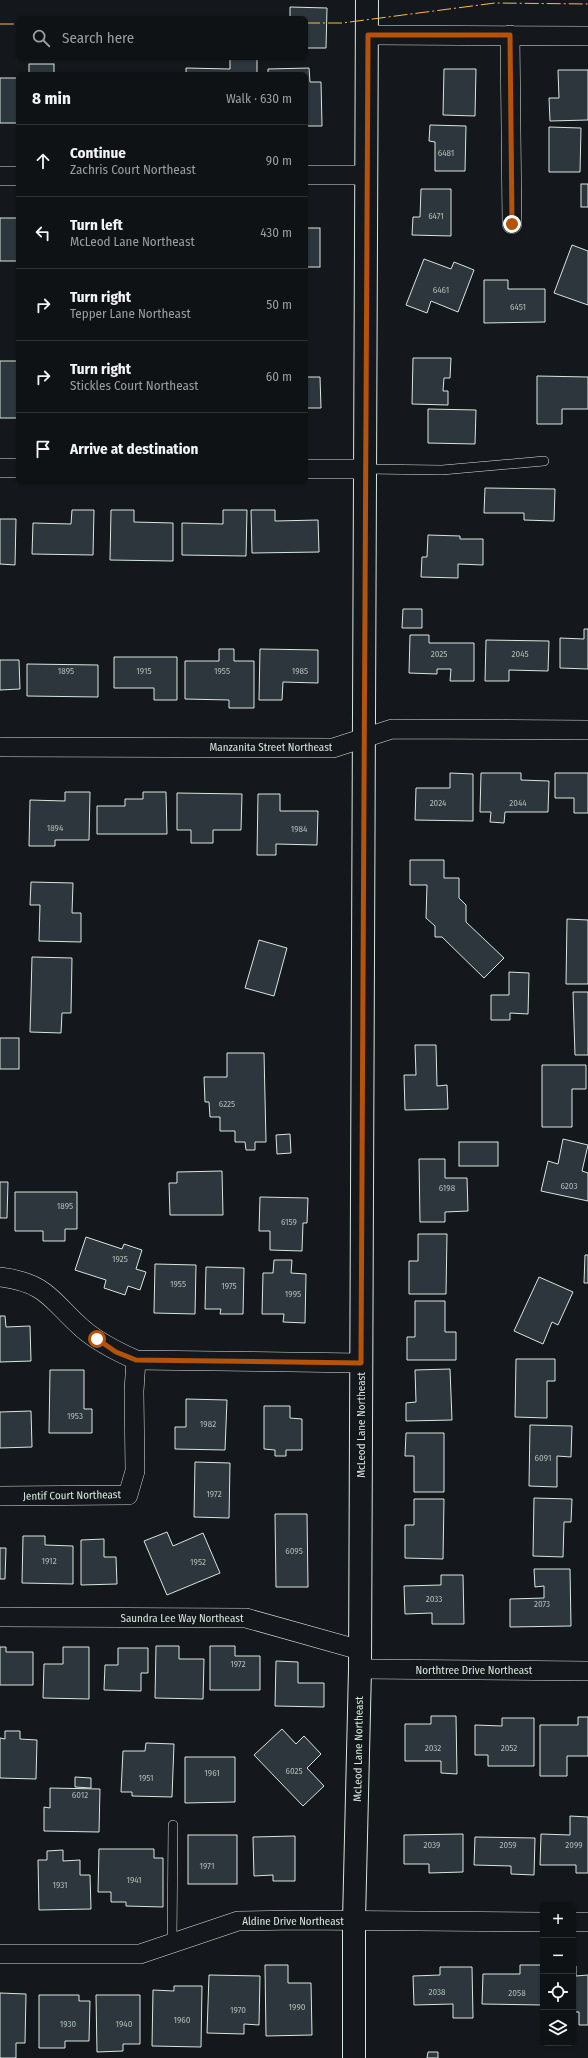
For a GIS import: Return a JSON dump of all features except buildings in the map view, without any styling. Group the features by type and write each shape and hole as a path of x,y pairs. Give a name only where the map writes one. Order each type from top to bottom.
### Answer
{"street":[{"name":"McLeod Lane Northeast","path":"354,2058 354,1921 360,1660 367,0"},
{"path":"368,35 588,36"},
{"path":"510,35 512,224"},
{"path":"308,175 366,175"},
{"path":"0,176 16,176"},
{"path":"0,468 16,468"},
{"path":"308,469 365,470"},
{"name":"Manzanita Street Northeast","path":"0,747 333,748 364,740 392,729 588,730"},
{"path":"0,1277 19,1279 38,1287 57,1302 84,1330 116,1352 136,1360 361,1363"},
{"name":"Jentif Court Northeast","path":"0,1496 128,1495 134,1471 134,1392 136,1360"},
{"name":"Saundra Lee Way Northeast","path":"0,1617 246,1618 360,1660"},
{"name":"Northtree Drive Northeast","path":"360,1660 588,1671"},
{"name":"Aldine Drive Northeast","path":"0,1954 140,1954 238,1921 540,1922"},
{"path":"576,1922 588,1922"}],"lane":[{"path":"365,470 442,470 544,461"},
{"path":"172,1943 173,1825"}],"power":[{"path":"308,23 342,23 495,3 588,4"},
{"path":"0,24 16,24"}],"route":[{"path":"97,1339 116,1352 136,1360 361,1363 366,175 368,35 510,35 512,224"}]}
